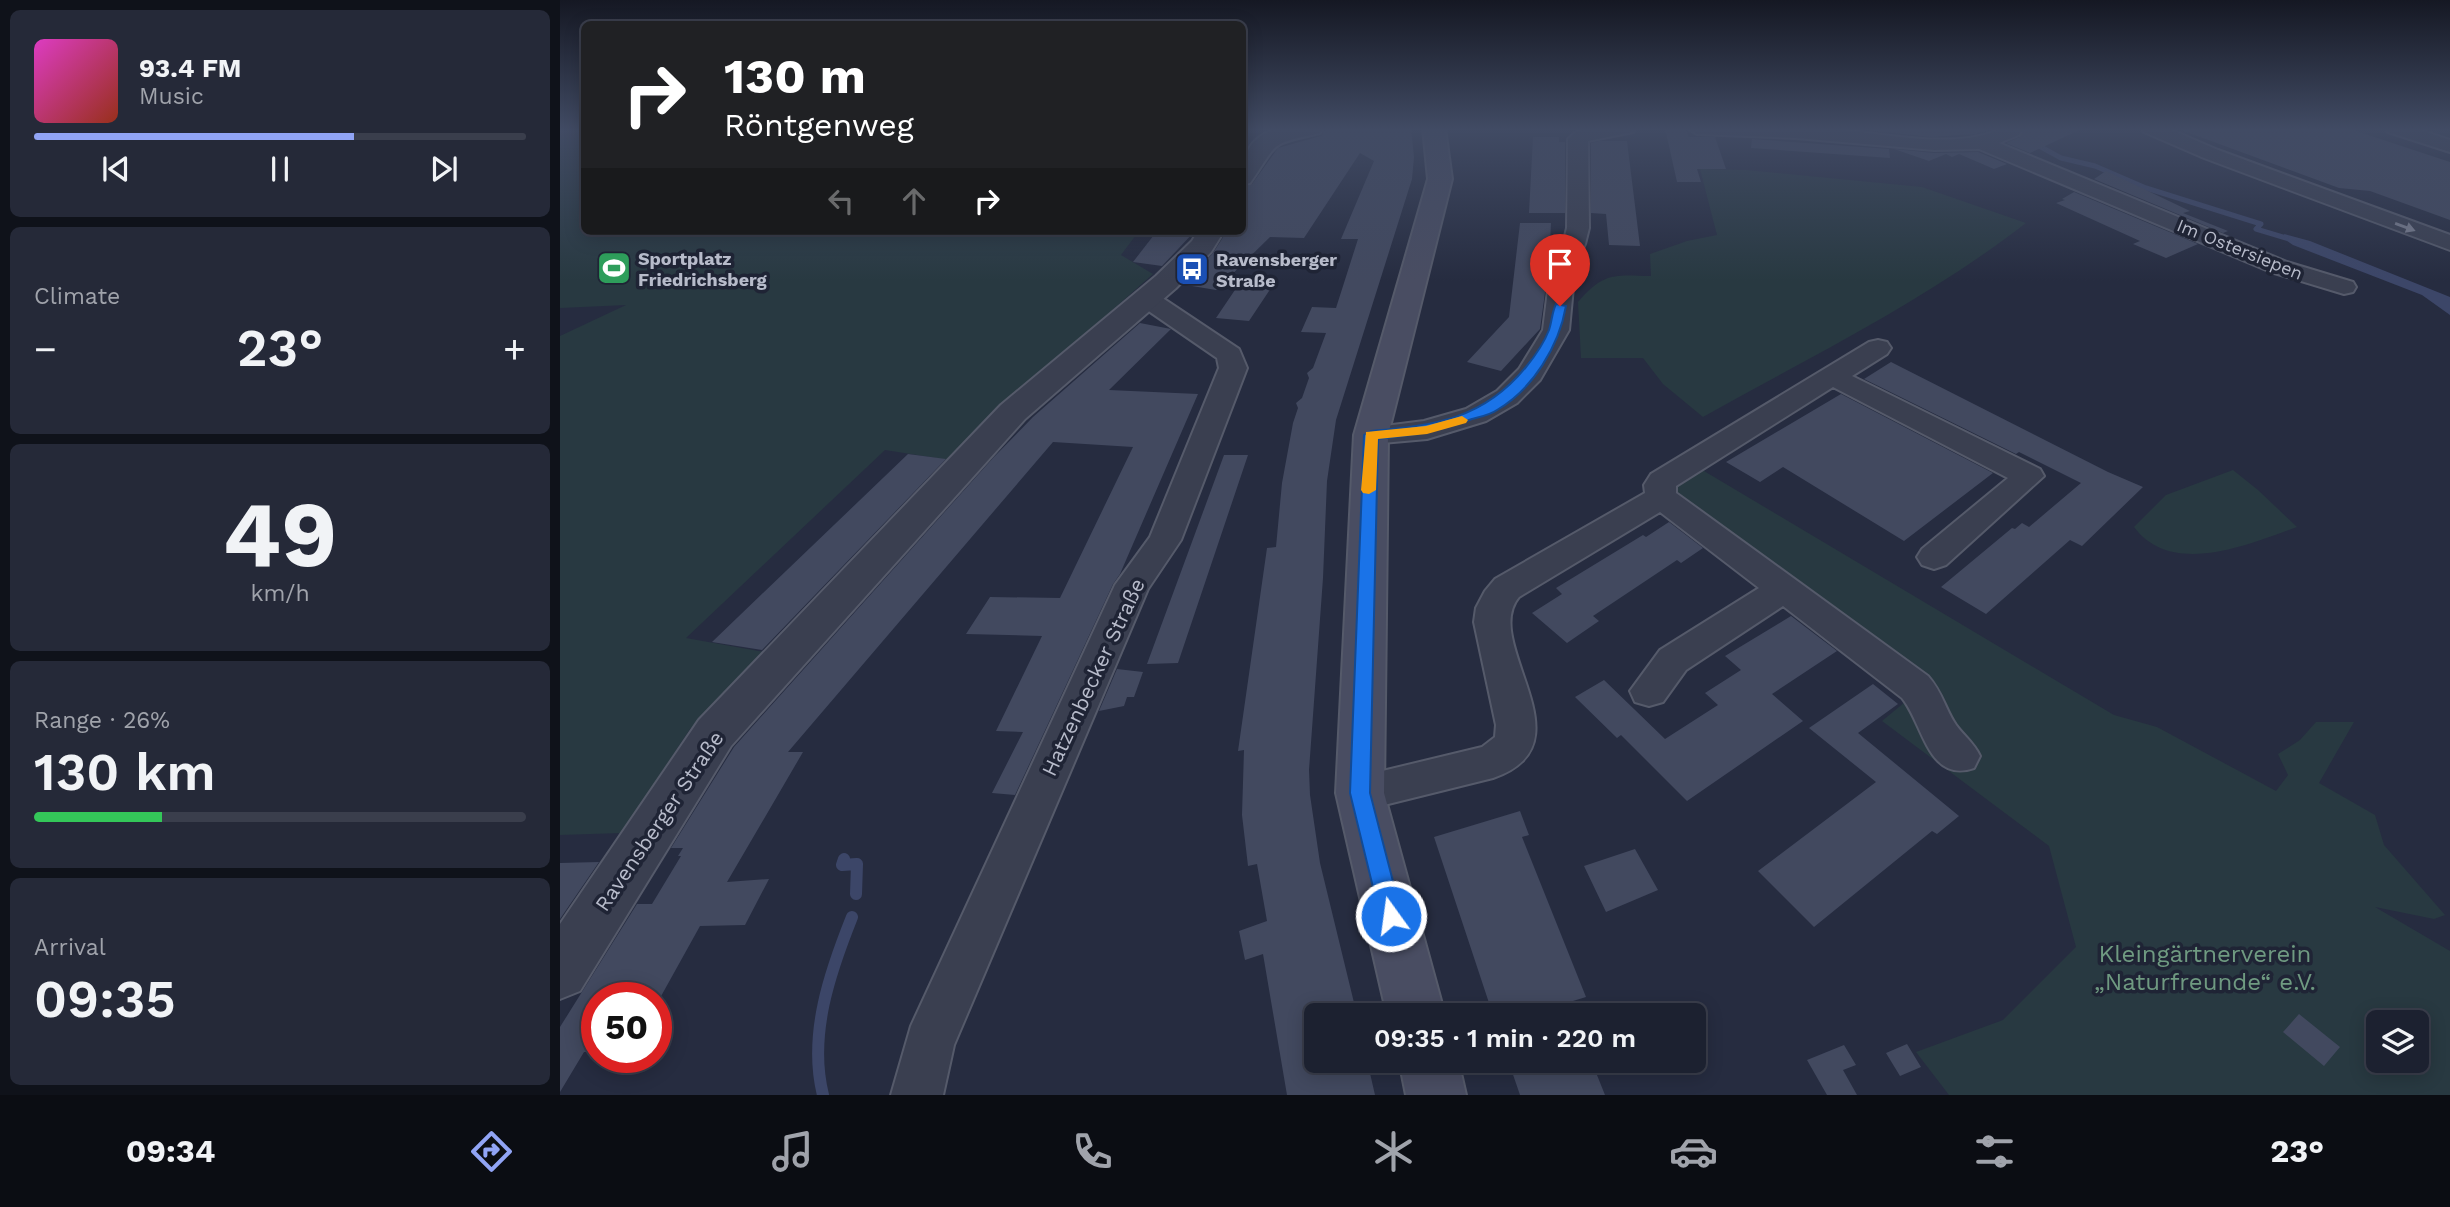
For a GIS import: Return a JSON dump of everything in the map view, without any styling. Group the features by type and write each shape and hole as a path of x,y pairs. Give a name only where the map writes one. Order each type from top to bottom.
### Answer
{"main road":[{"path":"1413,1003 1360,793 1371,435 1435,202 1438,179"},
{"path":"1430,1073 1436,1095"}],"street":[{"path":"1371,435 1427,430 1476,415 1507,397 1530,374 1556,330 1563,266 1574,244 1578,228 1578,179"},
{"name":"Im Ostersiepen","path":"2070,179 2279,267 2344,287"},
{"path":"2278,179 2450,243"},
{"name":"Ravensberger Straße","path":"560,972 715,733 1013,412 1146,298 1202,246 1209,235"},
{"name":"Hatzenbecker Straße","path":"917,1095 929,1044 1132,585 1165,540 1233,368 1230,355 1146,298"},
{"path":"1878,348 1662,481 1661,497 1915,687 1926,700 1939,733 1960,755"},
{"path":"1832,376 2029,475 1934,557"},
{"path":"1360,793 1493,761 1514,745 1516,725 1492,622 1492,610 1498,598 1507,588 1661,497"},
{"path":"1649,691 1673,660 1785,588"}],"green space":[{"path":"560,179 581,179 581,235 1136,235 1121,255 1153,274 982,426 949,460 885,450 686,638 764,652 690,729 622,833 560,835 560,336 626,305 560,308"},
{"path":"1703,179 1840,179 1922,187 2026,223 1909,302 1703,417 1663,384 1643,358 1581,358 1578,302 1587,292 1610,277 1651,276 1650,254 1687,241 1717,235"},
{"name":"Kleingärtnerverein „Naturfreunde“ e.V.","path":"1699,468 2114,715 2157,727 2276,791 2288,775 2278,754 2300,740 2316,722 2354,722 2319,783 2375,815 2384,845 2445,915 2434,919 2375,907 2450,951 2450,1095 1949,1095 1916,1052 2003,1020 2076,947 2049,846 1882,721 1911,697 1672,511 1679,481"},
{"path":"2233,470 2297,527 2234,548 2190,554 2169,551 2150,542 2134,527 2166,495"}],"water":[{"path":"2284,234 2310,241 2450,297 2450,315 2422,295 2293,245 2281,237 2285,238"}],"building":[{"path":"1256,179 1343,179 1304,238 1270,237 1216,290 1186,285 1199,272 1196,272 1224,235 1246,235 1246,186"},
{"path":"1366,179 1412,179 1336,420 1327,481 1309,770 1320,863 1354,1003 1304,1003 1304,1073 1370,1073 1375,1095 1287,1095 1263,954 1245,960 1239,931 1267,921 1257,864 1248,866 1242,815 1244,750 1238,751 1267,548 1276,547 1282,483 1298,408 1296,403 1302,398 1309,378 1307,373 1313,368 1326,333 1301,332 1312,307 1336,308 1358,239 1341,239"},
{"path":"1531,179 1565,179 1565,213 1529,213"},
{"path":"1591,179 1632,179 1640,246 1609,245 1606,214 1591,213"},
{"path":"1676,179 1700,179 1701,182 1677,182"},
{"path":"2094,179 2123,179 2190,211 2183,213 2228,231 2223,233"},
{"path":"2315,179 2450,179 2450,220 2370,191 2339,188"},
{"path":"2074,192 2198,244 2166,258 2133,244 2140,241 2056,203 2065,200 2062,199"},
{"path":"1520,223 1551,223 1549,264 1540,329 1501,371 1467,362 1509,317"},
{"path":"1154,235 1191,235 1162,266 1133,262"},
{"path":"1241,281 1273,285 1249,321 1216,318"},
{"path":"1140,323 1171,329 1109,390 1198,394 1120,574 1015,795 992,793 1023,732 996,731 1042,636 966,634 990,597 1060,598 1133,447 1053,442 788,752 803,752 727,882 769,879 745,925 700,926 669,982 588,982 637,904 652,904 681,856 678,856 683,848 671,848 734,747 993,458 1033,417"},
{"path":"1891,362 2108,472 2143,487 2082,546 2070,540 1986,614 1941,587 2012,528 2015,529 2022,523 2029,527 2081,483 1864,379"},
{"path":"1841,394 1993,473 1904,541 1783,467 1760,482 1726,462"},
{"path":"908,454 946,459 762,650 712,642"},
{"path":"1224,455 1248,455 1178,663 1147,664"},
{"path":"1669,522 1703,548 1681,563 1677,560 1593,616 1599,621 1567,643 1532,613 1562,594 1556,588"},
{"path":"1791,616 1837,651 1772,694 1803,721 1687,801 1621,735 1617,738 1575,697 1604,680 1665,739 1718,705 1705,693 1741,670 1725,656"},
{"path":"1117,669 1143,672 1134,697 1127,697 1124,706 1099,711"},
{"path":"1873,684 1898,704 1858,733 1959,816 1937,834 1932,831 1814,927 1758,871 1876,782 1809,728"},
{"path":"1520,811 1529,835 1522,837 1586,997 1573,1001 1574,1003 1489,1003 1434,837"},
{"path":"1635,849 1658,890 1606,912 1584,866"},
{"path":"599,862 560,919 560,863"},
{"path":"581,993 581,1057 560,1092 560,1027"},
{"path":"2299,1014 2340,1047 2324,1066 2283,1032"},
{"path":"1907,1044 1921,1067 1900,1076 1886,1053"},
{"path":"1844,1045 1856,1065 1843,1070 1857,1095 1827,1095 1807,1060"},
{"path":"1512,1073 1596,1073 1605,1095 1520,1095"}],"waterway":[{"path":"2125,179 2261,224 2256,229 2286,238"},
{"path":"844,859 842,865 857,864 856,894"},
{"path":"823,1095 818,1050 820,1027 829,982 852,917"}],"slow traffic":[{"path":"1369,490 1371,435 1427,430 1462,420"}],"place":[{"name":"Sportplatz Friedrichsberg","path":"614,268"},
{"name":"Ravensberger Straße","path":"1192,269"}],"route":[{"path":"1391,916 1360,793 1371,435 1427,430 1491,408 1507,397 1530,374 1556,330 1560,306"}]}
